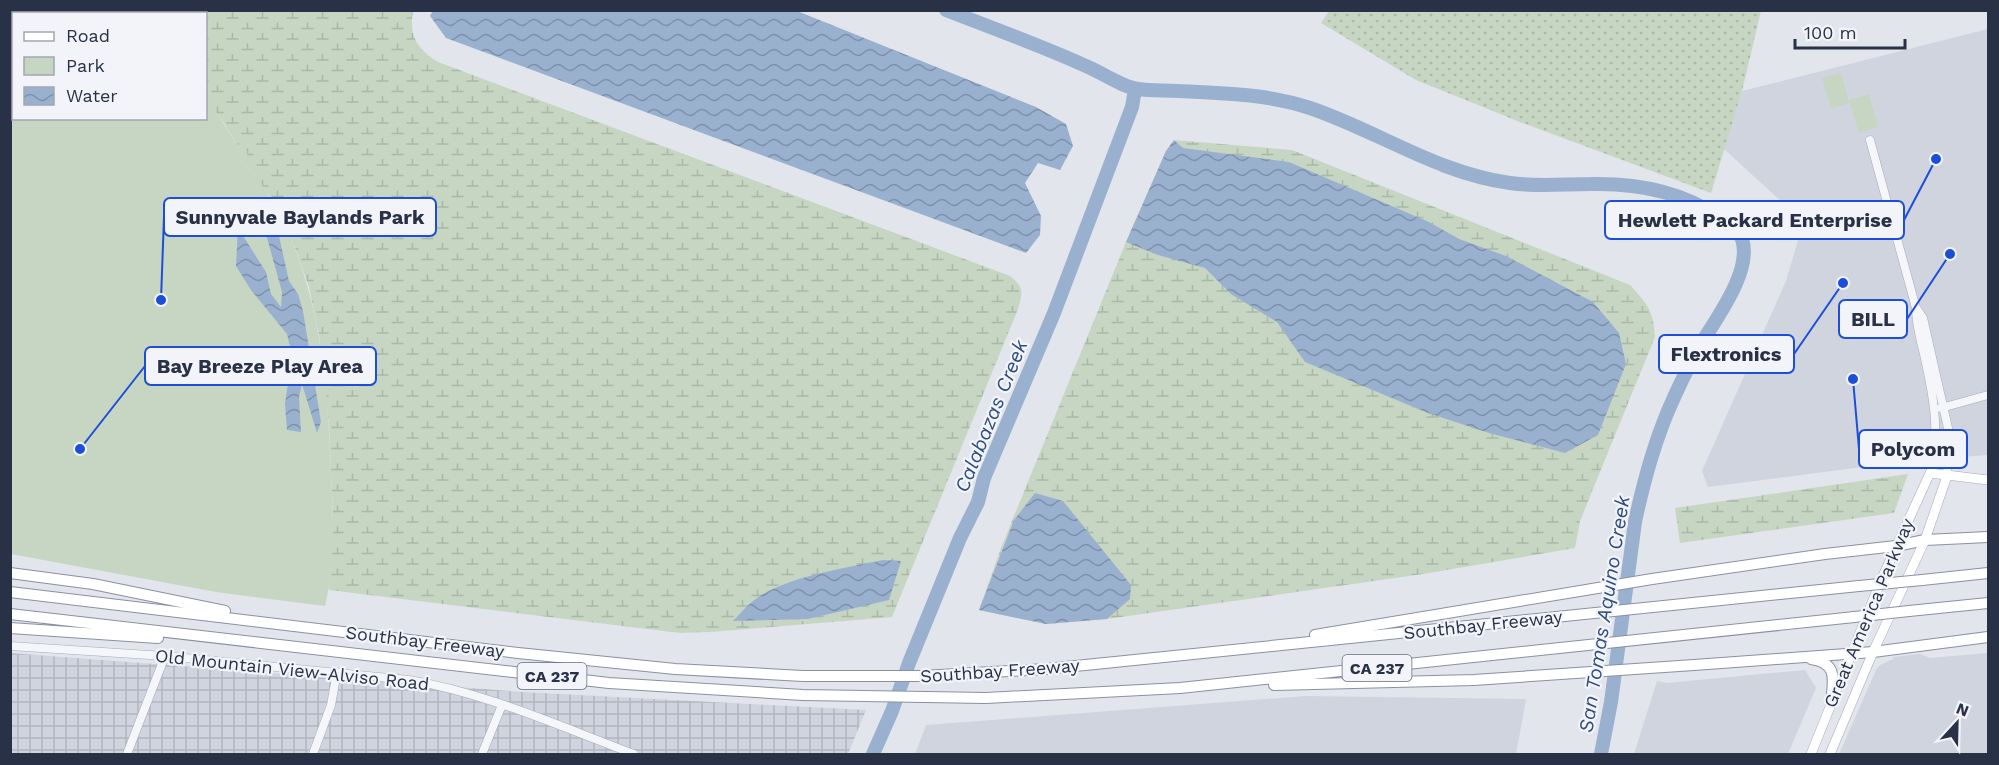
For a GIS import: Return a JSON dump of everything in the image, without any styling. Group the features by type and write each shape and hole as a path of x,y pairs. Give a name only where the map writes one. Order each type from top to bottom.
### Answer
{"highway":[{"path":"1241,649 1652,579 1896,546 1925,540 1989,537"},
{"path":"10,572 121,589 308,627"},
{"name":"Southbay Freeway","path":"10,592 608,663 803,676 922,676 1046,669 1989,573"},
{"name":"Southbay Freeway","path":"10,614 620,684 743,692 986,698 1180,688 1989,603"},
{"path":"10,628 142,637 233,640"},
{"path":"1180,688 1474,680 1852,654 1989,637"},
{"path":"1798,657 1824,663 1831,669 1834,677 1832,703"}],"main road":[{"path":"1930,473 1989,480"},
{"name":"Great America Parkway","path":"1811,754 1896,546 1930,473"},
{"name":"Great America Parkway","path":"1830,754 1873,652 1925,540 1947,476"}],"street":[{"path":"1870,140 1916,308 1917,329 1927,368 1937,430 1930,473"},
{"path":"1916,308 1923,318 1944,407 1949,442 1947,476"},
{"path":"1934,410 1989,395"},
{"name":"Old Mountain View-Alviso Road","path":"10,646 165,656 337,672 435,684 502,705 634,754"},
{"path":"127,754 165,656"},
{"path":"313,754 332,704 337,672"},
{"path":"482,754 502,705"}],"shaded area":[{"path":"1988,29 1988,455 1917,460 1708,487 1702,471 1786,281 1798,240 1784,204 1724,149 1742,91"},
{"path":"10,653 522,692 866,710 848,754 11,754"},
{"path":"1988,653 1988,754 1839,754 1880,665 1893,657 1920,654 1930,658"},
{"path":"1805,670 1816,688 1788,754 1634,754 1657,681 1667,683"},
{"path":"1306,696 1526,699 1516,754 915,754 926,725"}],"green space":[{"path":"108,10 111,12 12,12 12,120 207,120 207,100 241,151 247,151 248,163 245,164 270,197 287,229 300,262 310,295 323,364 327,399 333,538 331,573 325,606 216,592 11,554 10,11"},
{"path":"413,11 412,28 416,41 424,52 438,62 1010,276 1021,291 1018,309 892,617 680,633 329,590 333,514 329,425 319,335 309,287 295,248 269,195 245,164 241,151 207,100 207,12 110,12"},
{"path":"1329,11 1761,11 1742,91 1711,193 1520,122 1416,80 1321,23"},
{"path":"1841,73 1849,103 1831,109 1822,78"},
{"path":"1869,94 1878,127 1859,133 1849,100"},
{"path":"1174,140 1292,150 1630,285 1648,308 1653,320 1655,337 1580,521 1575,548 1423,574 1107,619 1046,624 979,610 1001,548 1126,242 1166,151"},
{"path":"1908,474 1894,513 1680,543 1675,508"}],"water":[{"path":"433,10 797,11 1036,107 1066,124 1073,146 1060,170 1038,163 1025,183 1041,216 1040,235 1026,253 446,38 430,16"},
{"path":"1174,140 1183,148 1289,162 1429,222 1459,239 1506,256 1593,302 1619,333 1626,364 1598,435 1565,453 1489,433 1428,413 1305,362 1277,322 1231,294 1205,268 1158,255 1126,242 1166,151"},
{"path":"258,205 268,211 279,236 289,281 298,294 303,311 321,422 317,433 302,384 299,397 301,432 287,430 285,404 292,355 287,334 251,290 236,266 238,228 266,272 271,294 281,307 282,292"},
{"path":"1035,493 1063,501 1131,585 1130,599 1107,619 1046,624 979,610 1014,520"},
{"path":"883,560 901,561 889,600 808,619 733,621 757,598 770,590 801,578"}],"waterway":[{"name":"San Tomas Aquino Creek","path":"946,10 1051,51 1132,88 1245,95 1294,103 1335,117 1433,161 1483,178 1520,184 1608,184 1657,190 1703,207 1738,231 1744,252 1737,281 1679,387 1658,438 1645,480 1635,522 1611,702 1601,754"},
{"name":"Calabazas Creek","path":"873,754 960,538 978,502 984,478 1054,313 1132,107 1135,89"}],"place":[{"name":"Hewlett Packard Enterprise","path":"1936,159"},
{"name":"BILL","path":"1950,254"},
{"name":"Flextronics","path":"1843,283"},
{"name":"Sunnyvale Baylands Park","path":"161,300"},
{"name":"Polycom","path":"1853,379"},
{"name":"Bay Breeze Play Area","path":"80,449"}]}
